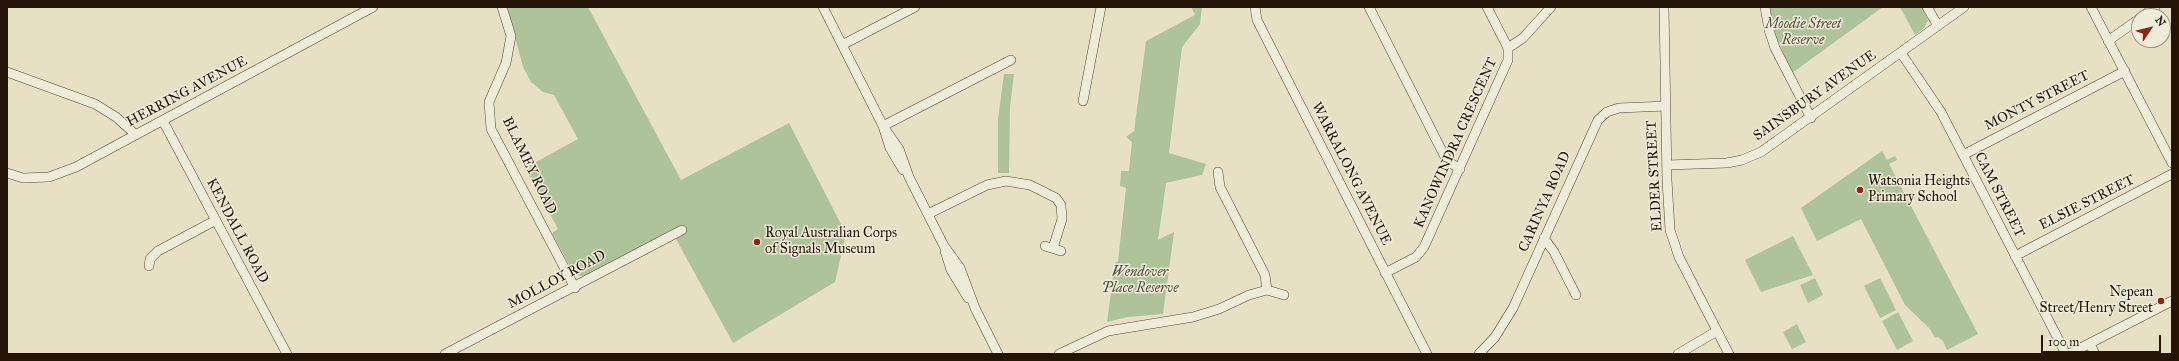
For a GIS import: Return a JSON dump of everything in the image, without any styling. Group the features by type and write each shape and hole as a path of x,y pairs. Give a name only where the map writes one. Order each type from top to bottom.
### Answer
{"street":[{"name":"HERRING AVENUE","path":"7,173 23,178 49,177 76,166 163,121 373,7"},
{"name":"BLAMEY ROAD","path":"502,7 511,36 504,70 489,102 491,129 575,288"},
{"path":"823,7 883,126 893,154 909,177 944,246 947,258 959,284 975,308 997,351"},
{"path":"842,45 915,7"},
{"path":"1083,101 1101,7"},
{"name":"WARRALONG AVENUE","path":"1255,7 1257,20 1426,353"},
{"path":"1369,7 1444,155 1449,162 1460,169"},
{"name":"KANOWINDRA CRESCENT","path":"1386,273 1411,260 1422,251 1510,56 1508,48 1488,7"},
{"path":"1508,48 1520,41 1551,7"},
{"name":"ELDER STREET","path":"1664,7 1669,223 1673,244 1729,354"},
{"path":"1765,7 1775,48 1811,118"},
{"path":"1927,7 1938,26"},
{"name":"SAINSBURY AVENUE","path":"1667,165 1718,164 1742,160 1769,148 1964,7"},
{"path":"2091,7 2172,163"},
{"path":"2108,41 2131,25"},
{"name":"CAM STREET","path":"1901,53 1929,92 2066,354"},
{"path":"883,126 1011,60"},
{"name":"MONTY STREET","path":"1963,155 2125,71"},
{"path":"7,72 95,104 121,121 136,135"},
{"name":"CARINYA ROAD","path":"1479,354 1495,337 1508,318 1598,120 1607,112 1619,108 1666,106"},
{"name":"KENDALL ROAD","path":"163,121 287,354"},
{"path":"1218,172 1222,191 1265,275 1267,290"},
{"name":"ELSIE STREET","path":"2015,256 2172,174"},
{"path":"928,214 987,185 1006,181 1030,185 1056,198 1061,205 1062,219 1053,248"},
{"path":"149,266 150,259 158,251 216,220"},
{"name":"MOLLOY ROAD","path":"445,354 575,288 682,230"},
{"path":"1544,238 1554,252 1576,295"},
{"path":"1059,354 1108,331 1193,317 1219,309 1249,295 1267,290 1284,295"},
{"path":"2069,354 2172,301"},
{"path":"1678,354 1717,331"},
{"path":"2090,344 2095,354"}],"green space":[{"path":"507,7 588,7 681,180 789,123 846,234 835,282 733,343 671,230 584,277 574,274 552,233 558,229 525,168 578,139 554,95 543,92 531,82 523,67"},
{"name":"Wendover Place Reserve","path":"1191,7 1202,7 1200,24 1182,47 1169,153 1206,164 1202,175 1166,183 1158,240 1174,232 1163,314 1128,317 1107,322 1115,263 1118,261 1126,188 1120,186 1121,171 1129,171 1132,142 1126,137 1134,131 1146,41 1195,15"},
{"name":"Moodie Street Reserve","path":"1769,7 1883,7 1792,73 1775,34"},
{"path":"1900,7 1922,7 1928,20 1924,28 1915,35"},
{"path":"1004,74 1014,74 1010,107 1009,173 998,173 998,119"},
{"path":"1882,151 1887,160 1895,156 1897,160 1889,164 1978,334 1947,350 1943,341 1938,337 1935,338 1930,329 1905,305 1861,219 1817,241 1801,208"},
{"path":"1793,236 1813,275 1761,292 1745,260"},
{"path":"1815,278 1823,295 1808,303 1800,285"},
{"path":"1880,278 1896,310 1880,318 1864,286"},
{"path":"1898,312 1913,341 1897,350 1882,321"},
{"path":"1797,324 1806,342 1792,349 1783,332"}],"place":[{"name":"Watsonia Heights Primary School","path":"1860,190"},
{"name":"Royal Australian Corps of Signals Museum","path":"757,242"},
{"name":"Nepean Street/Henry Street","path":"2161,301"}]}
